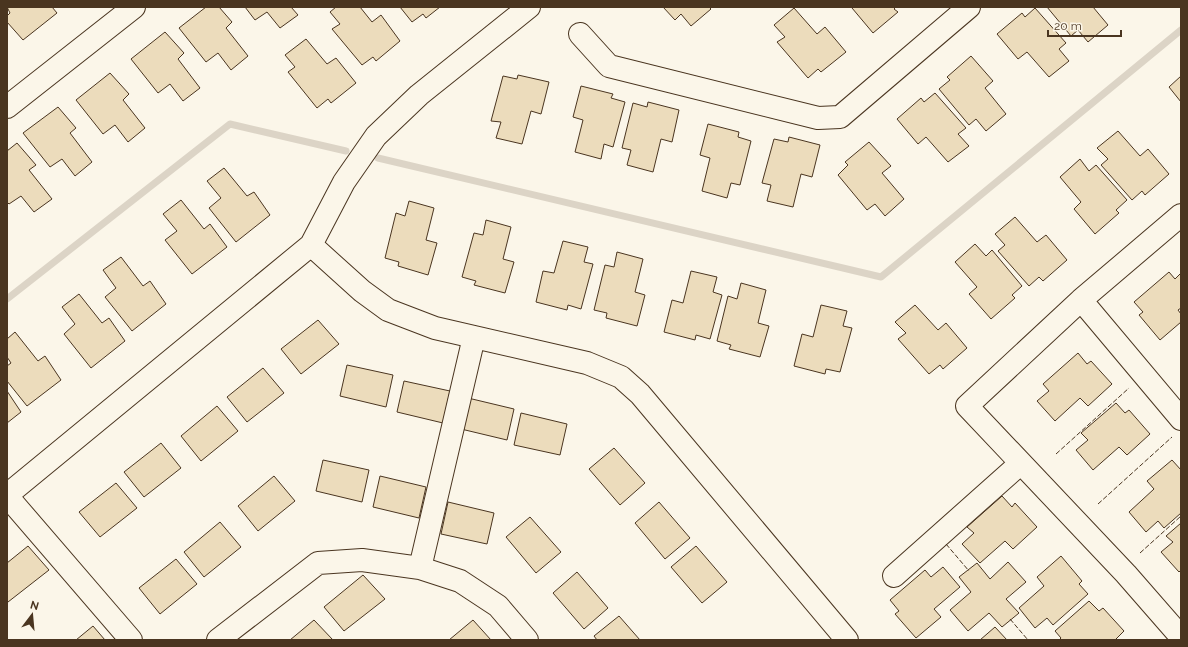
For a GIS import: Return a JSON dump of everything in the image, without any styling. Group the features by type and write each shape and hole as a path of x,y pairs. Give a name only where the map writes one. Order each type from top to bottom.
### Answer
{"street":[{"path":"7,107 134,7"},
{"path":"131,640 7,495 311,244 344,182 376,136 419,95 529,7"},
{"path":"580,34 609,66 818,118 840,117 969,7"},
{"path":"1181,215 1081,300 967,406 1126,574 1181,636"},
{"path":"311,244 362,291 388,310 435,328 587,363 621,377 640,394 840,637"},
{"path":"1081,300 1181,419"},
{"path":"420,568 474,337"},
{"path":"894,576 1021,463"},
{"path":"218,640 318,563 362,560 420,568 460,581 498,606 527,640"}],"building":[{"path":"7,7 52,7 57,13 23,40 7,22 7,16 10,13"},
{"path":"206,7 219,7 232,22 226,28 248,56 231,70 218,53 206,62 179,28"},
{"path":"245,7 291,7 298,15 280,28 267,12 255,20"},
{"path":"336,7 360,7 372,22 381,15 400,41 376,61 373,57 362,65 332,29 340,24 330,12"},
{"path":"400,7 440,7 426,18 423,14 412,22"},
{"path":"663,7 709,7 711,9 691,26 681,14 675,20"},
{"path":"896,7 894,9 898,12 873,33 852,8"},
{"path":"1047,7 1093,7 1108,25 1088,42 1078,30 1071,36"},
{"path":"794,8 817,34 825,27 846,52 821,72 818,69 808,78 777,42 785,37 774,25"},
{"path":"1035,8 1066,43 1059,49 1069,61 1049,77 1027,52 1018,59 997,34 1022,13 1025,17"},
{"path":"165,32 184,53 178,59 200,88 183,101 170,84 158,93 131,59"},
{"path":"306,39 327,64 336,58 356,83 331,103 328,99 317,108 288,72 295,67 285,55"},
{"path":"971,56 993,81 985,88 1006,114 986,131 976,119 969,125 939,89 950,80 947,77"},
{"path":"110,73 129,94 123,100 145,128 128,142 115,125 103,134 76,100"},
{"path":"518,75 549,82 541,114 531,111 522,144 496,138 501,122 491,121 503,76 517,79"},
{"path":"1181,76 1181,102 1169,87"},
{"path":"581,86 613,94 611,98 625,102 613,147 604,144 601,159 575,152 583,120 573,117"},
{"path":"935,93 966,128 958,134 969,146 948,162 926,137 918,144 897,119 921,98 924,102"},
{"path":"648,102 679,110 672,142 661,139 653,172 627,165 631,150 622,148 633,103 647,107"},
{"path":"58,107 76,128 70,133 92,162 75,176 62,159 50,167 23,133"},
{"path":"708,124 739,132 738,137 751,141 740,185 731,183 727,198 702,191 710,158 700,155"},
{"path":"1118,131 1140,156 1148,149 1169,174 1145,195 1142,191 1132,200 1101,165 1108,159 1097,148"},
{"path":"789,137 820,145 812,177 801,174 793,207 767,201 771,185 762,183 774,139 788,142"},
{"path":"869,142 891,166 882,173 904,199 885,216 875,204 867,210 838,175 848,165 845,162"},
{"path":"17,143 36,165 29,170 52,199 34,212 21,196 9,204 7,202 7,151"},
{"path":"1080,159 1089,171 1096,165 1127,200 1116,210 1119,213 1095,234 1074,209 1081,202 1060,177"},
{"path":"224,168 247,196 254,192 270,215 236,242 209,208 221,198 207,181"},
{"path":"181,200 204,229 210,224 227,247 192,274 165,240 177,231 163,214"},
{"path":"409,201 434,208 426,240 437,243 428,275 398,266 399,262 385,258 396,213 405,216"},
{"path":"1015,217 1037,242 1046,235 1067,260 1043,281 1039,277 1029,286 998,251 1005,245 995,234"},
{"path":"486,220 511,227 503,259 514,262 505,293 474,285 476,281 462,277 474,233 483,235"},
{"path":"563,241 588,247 584,262 593,264 581,309 568,305 567,310 536,302 543,271 554,273"},
{"path":"975,244 986,256 992,250 1022,286 1012,295 1015,298 991,319 969,294 977,287 955,262"},
{"path":"617,252 643,259 635,292 645,295 637,326 606,318 607,313 594,310 605,265 614,267"},
{"path":"121,257 143,286 150,281 166,304 132,331 105,297 116,288 103,270"},
{"path":"691,271 717,277 713,292 722,295 710,339 696,335 695,340 664,332 672,300 683,303"},
{"path":"1169,272 1175,279 1181,273 1181,308 1178,310 1181,314 1181,322 1160,340 1139,315 1143,312 1134,302"},
{"path":"741,283 766,290 758,323 769,326 760,357 729,349 731,345 717,341 728,296 737,299"},
{"path":"79,294 102,323 109,318 125,341 91,368 64,334 75,324 62,307"},
{"path":"821,305 847,311 843,326 852,328 840,372 826,369 825,374 794,366 802,334 813,337"},
{"path":"915,305 938,330 946,323 967,348 943,369 940,365 929,374 898,339 906,333 895,322"},
{"path":"318,320 339,344 301,374 281,349"},
{"path":"15,332 38,361 45,356 61,380 27,406 7,381 7,366 11,363 7,357 7,339"},
{"path":"1078,353 1087,364 1091,361 1112,384 1088,406 1080,398 1055,421 1037,401 1049,391 1043,384"},
{"path":"347,365 393,375 386,407 340,396"},
{"path":"263,368 284,393 247,422 227,397"},
{"path":"404,381 450,391 443,423 397,412"},
{"path":"7,391 21,412 7,423"},
{"path":"468,398 514,409 507,440 461,429"},
{"path":"1116,403 1125,413 1129,410 1150,434 1127,455 1119,447 1093,470 1076,450 1088,440 1081,433"},
{"path":"217,406 238,431 201,461 181,436"},
{"path":"521,413 567,424 560,455 514,445"},
{"path":"161,443 181,468 144,497 124,472"},
{"path":"614,448 645,483 620,505 589,469"},
{"path":"323,460 369,470 362,502 316,491"},
{"path":"1172,460 1181,470 1181,513 1164,528 1158,521 1146,532 1129,512 1154,489 1147,481"},
{"path":"274,476 295,501 258,531 238,506"},
{"path":"380,476 426,487 419,518 373,507"},
{"path":"116,483 137,508 100,537 79,512"},
{"path":"1002,496 1012,507 1015,503 1037,527 1013,549 1005,541 980,563 962,544 974,533 967,527"},
{"path":"448,502 494,513 487,544 441,534"},
{"path":"659,502 690,538 665,559 635,523"},
{"path":"530,517 561,552 536,573 506,537"},
{"path":"220,522 241,547 204,577 184,552"},
{"path":"1181,523 1181,570 1179,572 1161,552 1173,542 1166,536"},
{"path":"28,546 49,570 8,602 7,563"},
{"path":"696,546 727,582 702,603 671,567"},
{"path":"1061,556 1082,581 1079,584 1088,594 1053,625 1047,618 1035,628 1019,608 1044,586 1037,577"},
{"path":"176,559 197,584 160,614 139,588"},
{"path":"1008,562 1026,582 1006,599 1019,613 1002,627 989,613 968,631 950,610 971,592 959,577 977,563 990,579"},
{"path":"943,567 960,587 934,609 941,617 916,638 895,614 899,611 890,600 925,570 931,577"},
{"path":"577,572 608,608 584,629 553,593"},
{"path":"363,575 385,599 344,631 324,607"},
{"path":"1089,601 1099,611 1103,608 1124,631 1115,640 1059,640 1061,638 1055,631"},
{"path":"619,616 640,640 597,640 594,636"},
{"path":"314,620 333,640 290,640"},
{"path":"473,620 491,640 449,640"},
{"path":"93,626 105,640 76,640"},
{"path":"995,627 1007,640 980,640"}],"waterway":[{"path":"378,158 881,277 1181,30"},
{"path":"7,299 230,124 346,151"}],"fence":[{"path":"1056,454 1129,388"},
{"path":"1098,504 1172,437"},
{"path":"1140,553 1181,516"},
{"path":"946,544 969,571"},
{"path":"1010,619 1028,640"}]}
